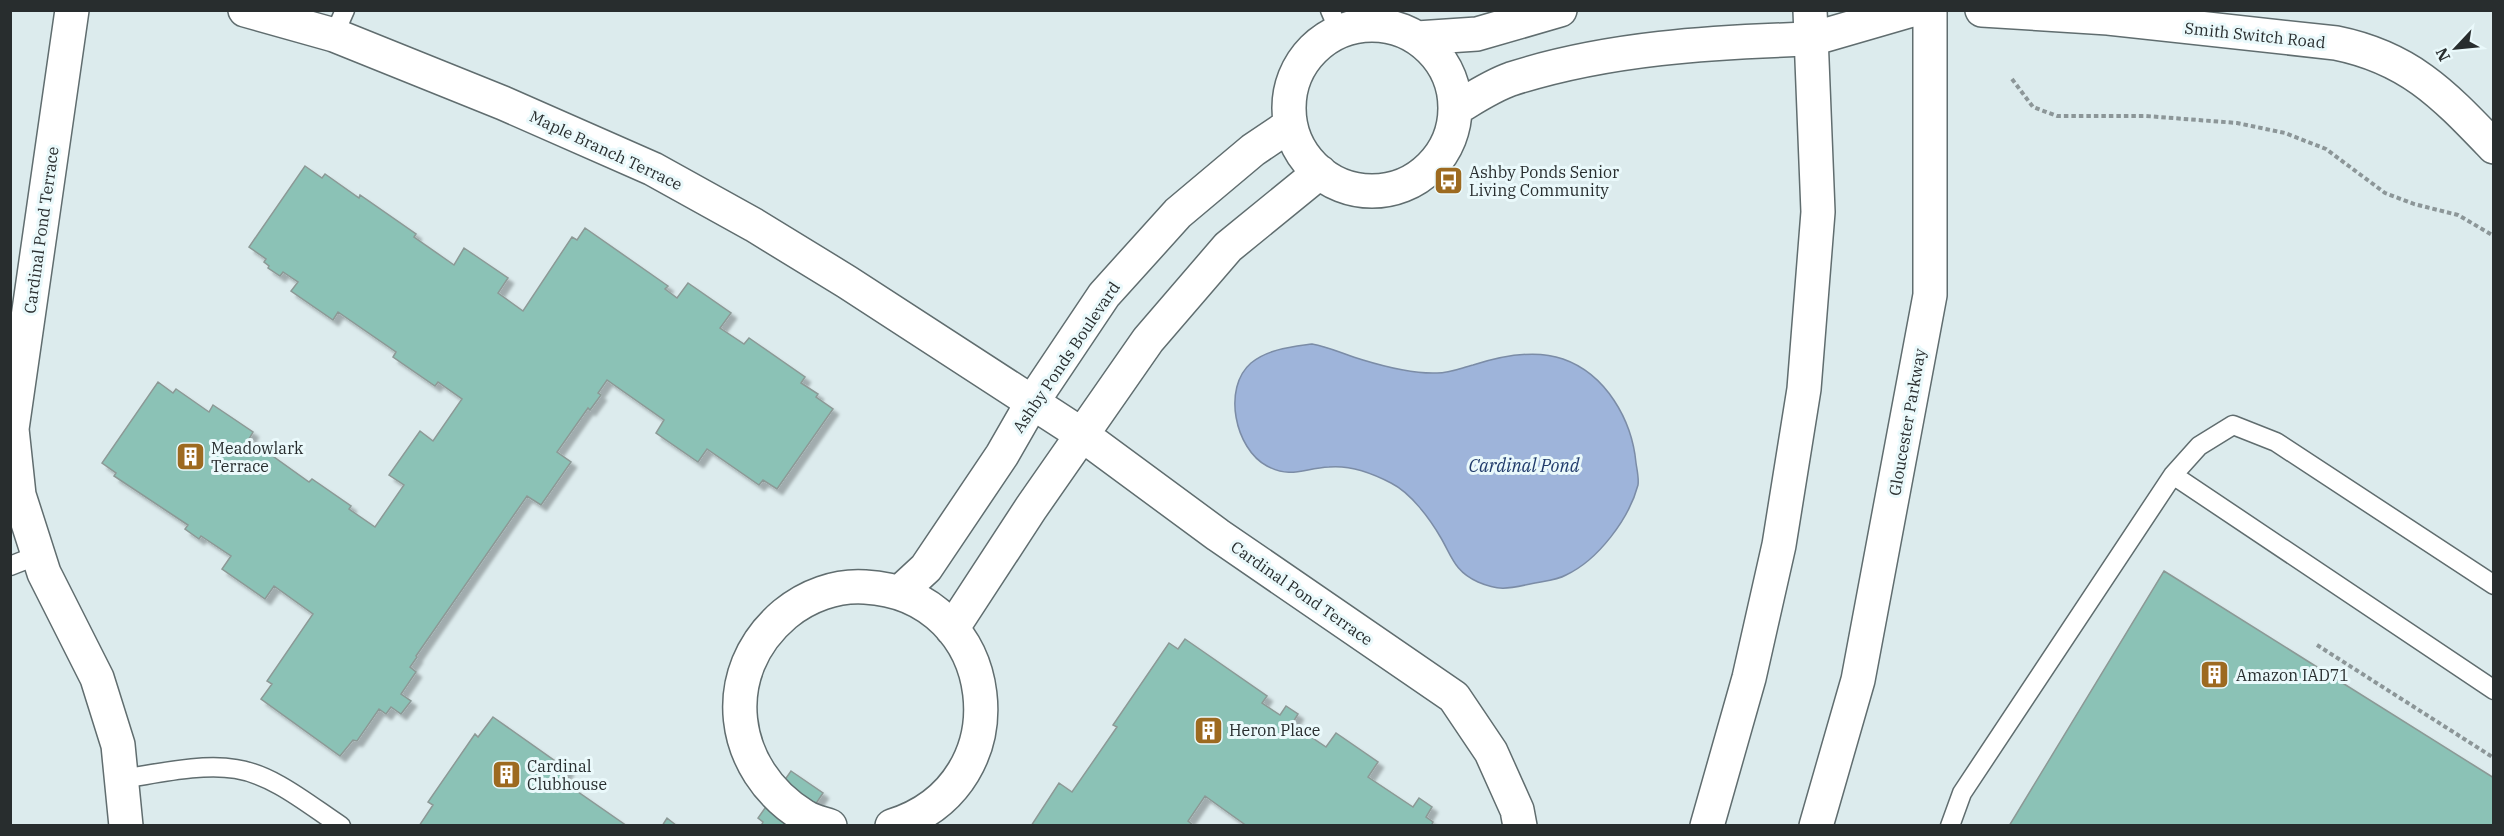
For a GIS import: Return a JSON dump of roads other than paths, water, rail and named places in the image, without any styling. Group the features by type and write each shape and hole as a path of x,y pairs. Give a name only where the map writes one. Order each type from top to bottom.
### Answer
{"street":[{"name":"Cardinal Pond Terrace","path":"72,10 12,429 24,561 44,573 97,678 117,745 126,825"},
{"name":"Maple Branch Terrace","path":"245,10 339,23 503,103 653,169 773,236 1033,401"},
{"path":"1417,38 1477,34 1560,10"},
{"path":"1455,109 1509,80 1576,63 1657,49 1750,41 1811,25 1912,10"},
{"name":"Gloucester Parkway","path":"1816,825 1858,680 1930,295 1930,10"},
{"name":"Smith Switch Road","path":"1982,10 2108,18 2364,49 2397,63 2423,79 2453,105 2493,147"},
{"path":"1334,21 1358,26 1379,25 1399,29 1417,38 1433,52 1445,69 1452,88 1455,109 1449,136 1436,160 1423,173 1407,183 1390,189 1371,191 1335,182 1320,172 1301,151 1290,125 1291,90 1296,74 1334,21"},
{"path":"1707,825 1752,667 1779,545 1804,389 1818,212 1811,25"},
{"name":"Ashby Ponds Boulevard","path":"899,593 926,568 1002,455 1033,401 1104,296 1178,213 1253,150 1290,125"},
{"path":"952,629 1081,434 1148,340 1228,247 1320,172"},
{"name":"Cardinal Pond Terrace","path":"1033,401 1218,535 1454,697 1491,752 1517,810 1520,825"},
{"path":"830,825 806,818 776,796 754,767 741,732 740,695 749,659 769,628 798,604 830,590 864,587 899,593 928,607 952,629 972,660 982,696 980,734 967,768 945,797 914,819 892,825"}],"lane":[{"path":"1950,825 1962,793 2173,475 2199,446 2233,425 2276,442 2493,585"},
{"path":"2173,475 2493,690"},
{"path":"121,779 185,769 236,769 274,782 341,825"}],"water":[{"name":"Cardinal Pond","path":"1312,344 1400,370 1419,372 1446,372 1495,359 1530,354 1552,356 1578,366 1604,387 1614,400 1629,431 1638,474 1638,485 1634,498 1611,537 1578,568 1562,577 1506,588 1478,582 1459,569 1426,515 1398,487 1369,473 1345,467 1298,472 1276,470 1256,458 1247,446 1236,418 1237,387 1242,374 1251,363 1265,355 1280,349"}],"place":[{"name":"Ashby Ponds Senior Living Community","path":"1448,181"},
{"name":"Meadowlark Terrace","path":"190,457"},
{"name":"Amazon IAD71","path":"2215,675"},
{"name":"Heron Place","path":"1208,730"},
{"name":"Cardinal Clubhouse","path":"506,775"}]}
